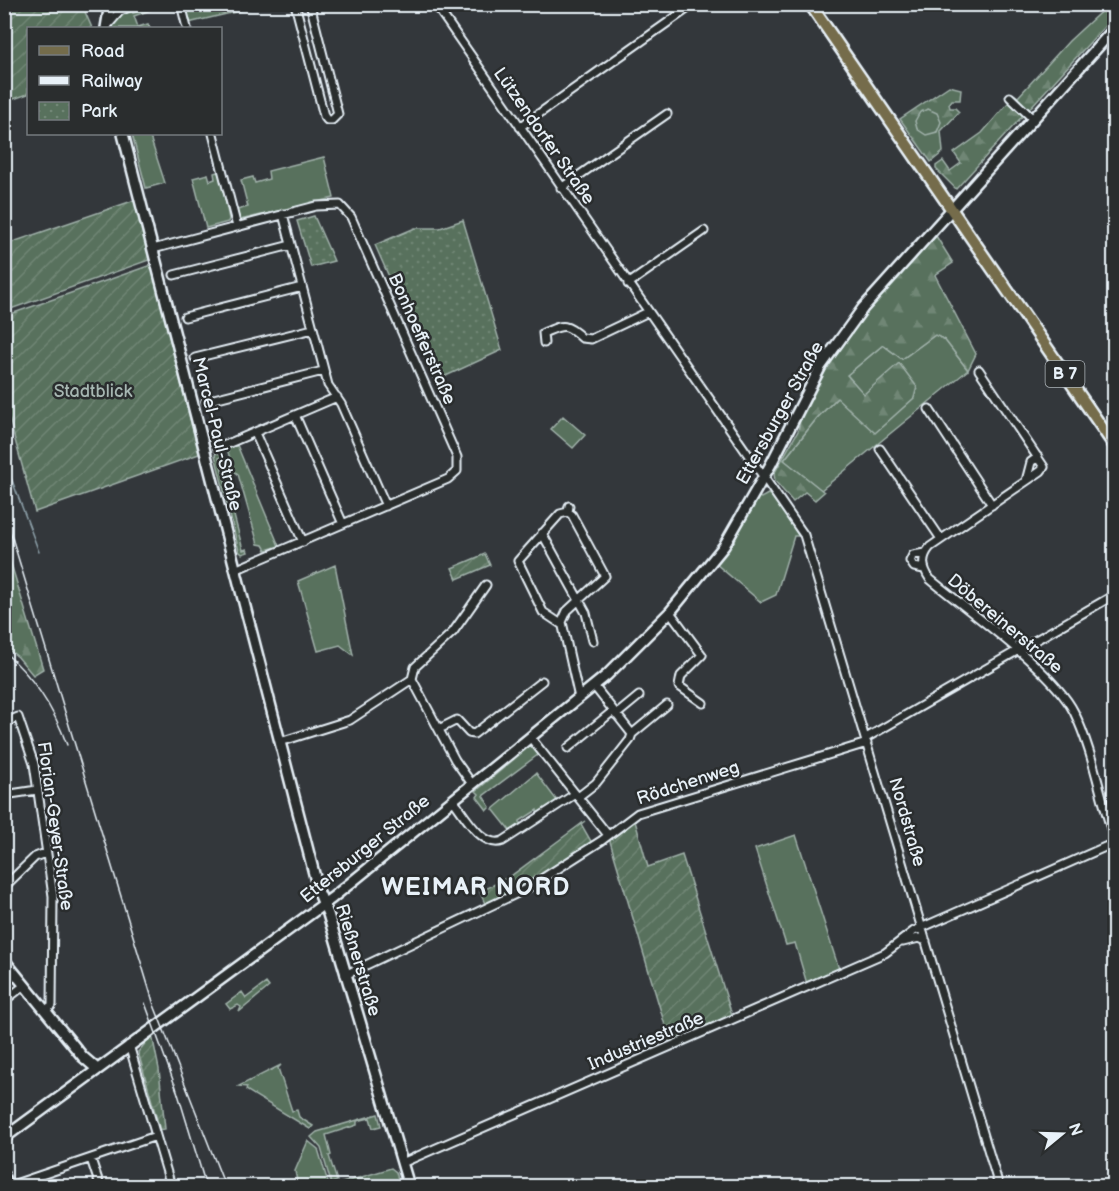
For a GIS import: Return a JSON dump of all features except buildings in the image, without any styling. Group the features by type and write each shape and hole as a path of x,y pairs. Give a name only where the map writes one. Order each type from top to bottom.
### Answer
{"main road":[{"name":"B 7","path":"810,4 1114,445"}],"street":[{"path":"106,27 110,4"},
{"path":"120,4 133,5"},
{"path":"181,4 187,27"},
{"path":"295,4 324,116 327,120 332,120 338,114 310,4"},
{"name":"Lützendorfer Straße","path":"435,4 763,478"},
{"path":"520,127 694,4"},
{"path":"107,27 120,11 133,5"},
{"name":"Ettersburger Straße","path":"4,1138 323,904 621,663 670,612 724,546 763,478 817,373 843,334 883,283 1114,29"},
{"path":"1010,97 1033,119"},
{"path":"561,188 667,114"},
{"name":"Marcel-Paul-Straße","path":"123,135 280,742"},
{"path":"213,135 237,227"},
{"name":"Bonhoefferstraße","path":"153,249 283,214 331,204 340,205 349,213 458,464 452,476 235,570"},
{"path":"283,214 323,371 386,506"},
{"path":"628,284 704,231"},
{"path":"174,276 291,245"},
{"path":"185,317 302,287"},
{"path":"544,343 543,333 560,326 570,328 582,338 591,339 648,312"},
{"name":"Marcel-Paul-Straße","path":"195,358 313,329"},
{"path":"924,569 914,567 910,561 913,555 925,553 941,539 1044,467 979,370"},
{"name":"Marcel-Paul-Straße","path":"206,400 323,371"},
{"path":"218,448 337,397"},
{"path":"929,409 992,505"},
{"path":"295,415 343,524"},
{"path":"255,433 303,542"},
{"path":"880,449 941,539"},
{"path":"1026,481 1030,462 1038,457"},
{"name":"Nordstraße","path":"763,478 804,535 999,1186"},
{"path":"561,624 543,612 518,564 520,556 560,514 568,509 605,576 567,611 561,624 579,698"},
{"path":"542,533 586,614 593,641"},
{"name":"Döbereinerstraße","path":"925,553 924,569 930,579 1060,691 1074,711 1114,840"},
{"path":"280,742 350,720 412,679 415,668 453,632 486,585"},
{"name":"Rödchenweg","path":"345,975 526,889 638,813 867,740 1114,595"},
{"path":"670,612 702,655 681,676 678,684 704,703"},
{"path":"412,679 455,760 472,784"},
{"path":"439,729 457,720 469,733 474,734 542,681"},
{"path":"594,686 632,734"},
{"path":"568,748 639,696"},
{"path":"453,800 485,839 494,843 503,841 596,783 630,740 632,734 667,705"},
{"name":"Florian-Geyer-Straße","path":"4,723 18,717 28,742 37,790 54,914 52,1005 45,1011"},
{"path":"530,737 608,835"},
{"name":"Rießnerstraße","path":"280,742 323,904 409,1186"},
{"path":"5,794 37,790"},
{"name":"Industriestraße","path":"402,1162 885,953 922,927 1114,840"},
{"path":"4,887 35,857 45,853"},
{"name":"Industriestraße","path":"900,943 919,938 926,941"},
{"path":"4,960 83,1057 97,1069"},
{"path":"4,1001 25,985"},
{"path":"129,1046 171,1186"},
{"path":"4,1173 9,1186 156,1136"},
{"path":"91,1159 100,1186"}],"green space":[{"path":"4,5 82,5 92,27 27,27 27,94 5,102"},
{"path":"154,5 164,5 134,16 138,27 110,27 116,18 131,10 133,13"},
{"path":"186,5 265,5 188,23"},
{"path":"1108,5 1114,5 1114,16 956,189 936,169 936,166 943,161 950,171 961,163 954,153 982,133 1015,95 1018,97 1069,41"},
{"path":"949,86 961,89 960,100 952,100 949,104 950,108 955,108 959,112 941,131 943,152 931,162 900,119","holes":["928,109 937,113 941,122 937,132 926,135 917,129 915,121 920,112"]},
{"path":"928,109 937,113 941,122 937,131 928,135 919,131 915,122 919,113"},
{"path":"132,135 149,135 165,183 146,188"},
{"path":"324,157 334,198 240,220 237,210 248,207 241,180 253,177 255,183 269,179 268,171"},
{"path":"214,173 220,174 229,219 228,222 206,228 193,178 208,174 210,181 215,179"},
{"path":"135,200 151,257 149,260 5,311 4,245"},
{"path":"314,216 334,261 311,267 297,221"},
{"path":"463,220 502,350 435,381 375,245 415,228 440,228"},
{"path":"936,236 953,263 935,275 976,354 968,370 944,339 935,335 902,359 883,345 847,375 864,394 899,363 917,387 914,398 875,433 837,398 817,418 784,460 824,492 815,500 805,492 793,502 775,481 774,474 798,431 800,420 820,379 856,326 909,262"},
{"name":"Stadtblick","path":"151,265 199,454 35,512 5,404 5,316"},
{"path":"935,335 944,339 968,370 821,490 784,460 817,418 837,398 863,394 847,375 883,345 902,359"},
{"path":"563,416 585,435 573,448 551,429"},
{"path":"237,445 279,546 266,550 263,545 258,544 238,474 234,471 227,449"},
{"path":"217,452 223,456 219,458 243,550 247,549 248,552 242,554 239,551 215,455"},
{"path":"768,494 776,500 799,536 794,536 776,595 761,602 715,563 757,496 761,498"},
{"path":"5,544 43,669 33,675 18,657 5,647 5,630 8,620 5,601"},
{"path":"485,554 490,565 457,579 452,568"},
{"path":"335,565 353,655 340,645 318,651 298,581"},
{"path":"531,745 539,754 483,796 490,807 487,810 477,797 479,794 476,791"},
{"path":"536,773 558,802 538,816 537,810 520,821 520,827 512,833 493,809"},
{"path":"585,821 581,824 592,843 526,886 486,906 480,892 512,875"},
{"path":"635,821 648,867 682,855 732,1015 670,1042 609,838"},
{"path":"796,835 839,969 807,984 795,943 786,945 755,849"},
{"path":"266,983 269,987 239,1012 241,1007 238,1005 230,1009 226,1004 242,992 246,998"},
{"path":"152,1035 159,1069 165,1129 160,1130 138,1052"},
{"path":"281,1065 278,1068 292,1111 297,1110 299,1117 313,1126 310,1129 246,1090 247,1087 239,1086"},
{"path":"378,1114 381,1126 373,1128 370,1118 357,1121 357,1125 326,1135 331,1155 329,1156 337,1181 331,1183 321,1148 311,1137 317,1132"},
{"path":"308,1141 318,1149 329,1186 298,1186 295,1171"},
{"path":"391,1168 396,1172 400,1186 332,1186"}],"waterway":[{"path":"4,459 39,552"}],"railway":[{"path":"4,511 154,1005 225,1186"},
{"path":"4,652 25,672 42,694 67,745"},
{"path":"145,1003 177,1091"},
{"path":"175,1084 206,1186"}],"district":[{"name":"WEIMAR NORD","path":"476,887"}]}
